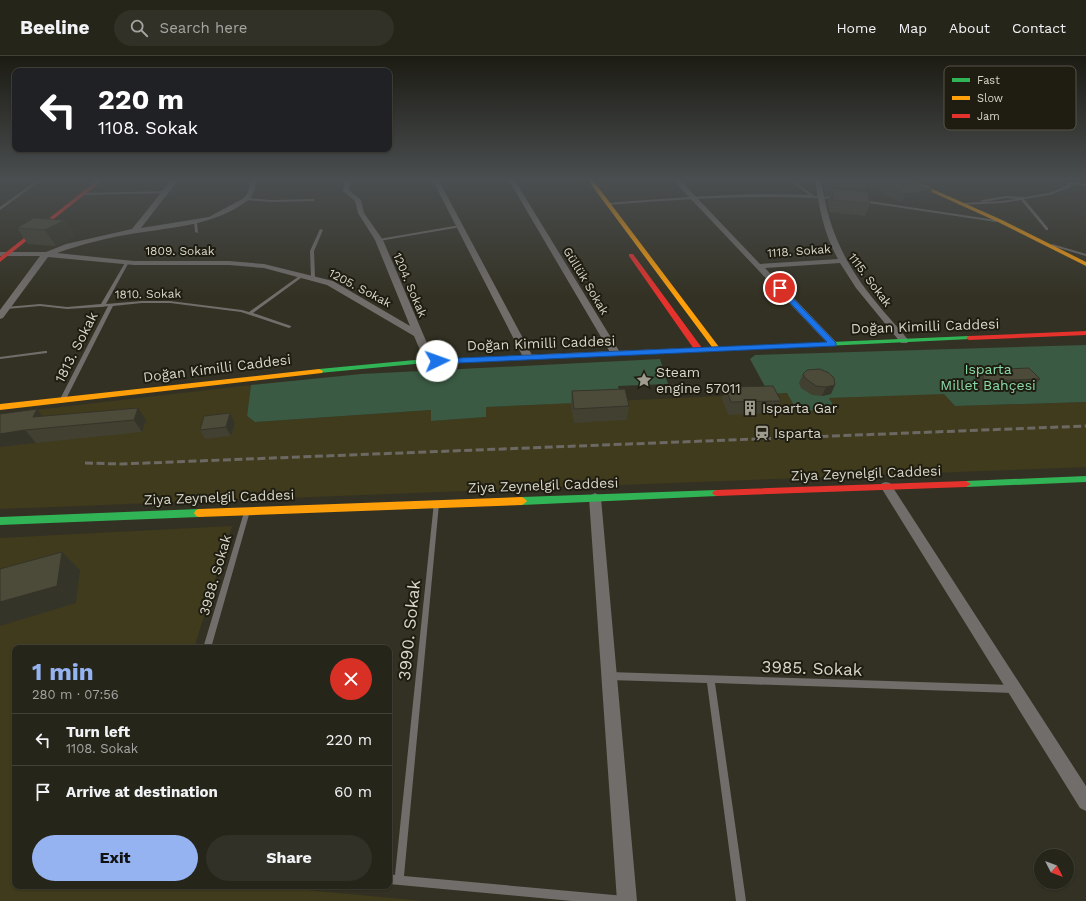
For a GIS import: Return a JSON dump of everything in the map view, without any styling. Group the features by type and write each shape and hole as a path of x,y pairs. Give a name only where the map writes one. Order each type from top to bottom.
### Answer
{"main road":[{"path":"0,260 4,254 51,218"},
{"path":"618,218 717,349"},
{"path":"994,218 1086,264"},
{"path":"628,250 699,350"},
{"name":"Doğan Kimilli Caddesi","path":"0,407 297,373 430,362 1086,334"},
{"name":"Ziya Zeynelgil Caddesi","path":"0,521 436,502 595,498 1086,479"}],"street":[{"path":"135,231 145,218"},
{"path":"4,254 46,254 69,246 135,231 195,222 206,218"},
{"name":"1204. Sokak","path":"365,218 379,240 430,362"},
{"path":"456,218 528,357"},
{"name":"Güllük Sokak","path":"535,218 616,354"},
{"path":"713,218 833,344"},
{"name":"1115. Sokak","path":"824,218 840,261 865,295 904,341"},
{"path":"0,316 46,254"},
{"name":"1809. Sokak","path":"46,254 127,262 240,264 264,266 313,277"},
{"name":"1118. Sokak","path":"759,266 840,261"},
{"name":"1205. Sokak","path":"313,277 342,289 418,334"},
{"path":"886,486 1086,802"},
{"path":"595,498 626,901"}],"lane":[{"path":"983,218 1000,221"},
{"path":"1039,218 1047,229"},
{"path":"195,222 197,232"},
{"path":"379,240 460,226"},
{"name":"1205. Sokak","path":"313,277 312,251 321,230"},
{"path":"1038,240 1086,255"},
{"name":"1813. Sokak","path":"102,306 127,262"},
{"path":"250,313 304,275"},
{"name":"1810. Sokak","path":"6,308 40,305 60,308 170,302 213,306 250,313 289,327"},
{"name":"1813. Sokak","path":"62,400 111,305"},
{"path":"0,358 45,352"},
{"name":"3990. Sokak","path":"399,880 436,502"},
{"name":"3988. Sokak","path":"208,645 247,510"},
{"name":"3985. Sokak","path":"608,676 1015,689"},
{"path":"711,680 740,901"},
{"path":"392,879 626,901"}],"shaded area":[{"path":"251,385 247,416 255,422 432,410 431,421 485,417 486,407 787,393 797,411 835,410 829,398 944,393 955,406 1086,402 1086,467 0,509 0,414"},
{"path":"232,526 195,645 12,645 12,889 295,889 424,901 0,901 0,538"}],"green space":[{"name":"Isparta Millet Bahçesi","path":"1086,345 1086,402 955,406 944,394 829,398 836,410 797,411 787,393 769,394 750,359 755,355"},
{"path":"660,359 668,384 618,386 621,401 486,407 486,417 431,421 431,410 255,422 247,416 251,385 361,374"}],"building":[{"path":"33,218 65,220 45,230 17,228"},
{"path":"1029,368 1040,379 983,381 983,370"},
{"path":"820,369 829,373 834,378 835,385 826,387 816,386 805,378 803,374 807,370"},
{"path":"773,386 781,401 731,402 725,387"},
{"path":"625,389 629,406 574,409 572,391"},
{"path":"138,408 134,420 25,430 0,434 0,414 37,409 33,417"},
{"path":"230,413 226,427 200,430 204,416"},
{"path":"62,552 57,586 0,602 0,569"}],"railway":[{"path":"85,463 121,464 1086,426"}],"traffic: fast":[{"path":"739,348 969,338"},
{"path":"319,371 415,362 524,357"},
{"path":"966,484 1086,479"},
{"path":"522,501 717,493"},
{"path":"0,521 199,513"}],"traffic: slow":[{"path":"619,218 717,349"},
{"path":"994,218 1086,264"},
{"path":"524,357 739,348"},
{"path":"0,407 319,371"},
{"path":"199,513 522,501"}],"traffic: jam":[{"path":"0,260 52,218"},
{"path":"631,255 699,350"},
{"path":"969,338 1086,333"},
{"path":"717,493 966,484"}],"place":[{"name":"Steam engine 57011","path":"644,380"},
{"name":"Isparta Gar","path":"750,408"},
{"name":"Isparta","path":"762,433"}],"route":[{"path":"437,361 833,344 780,288"}]}
